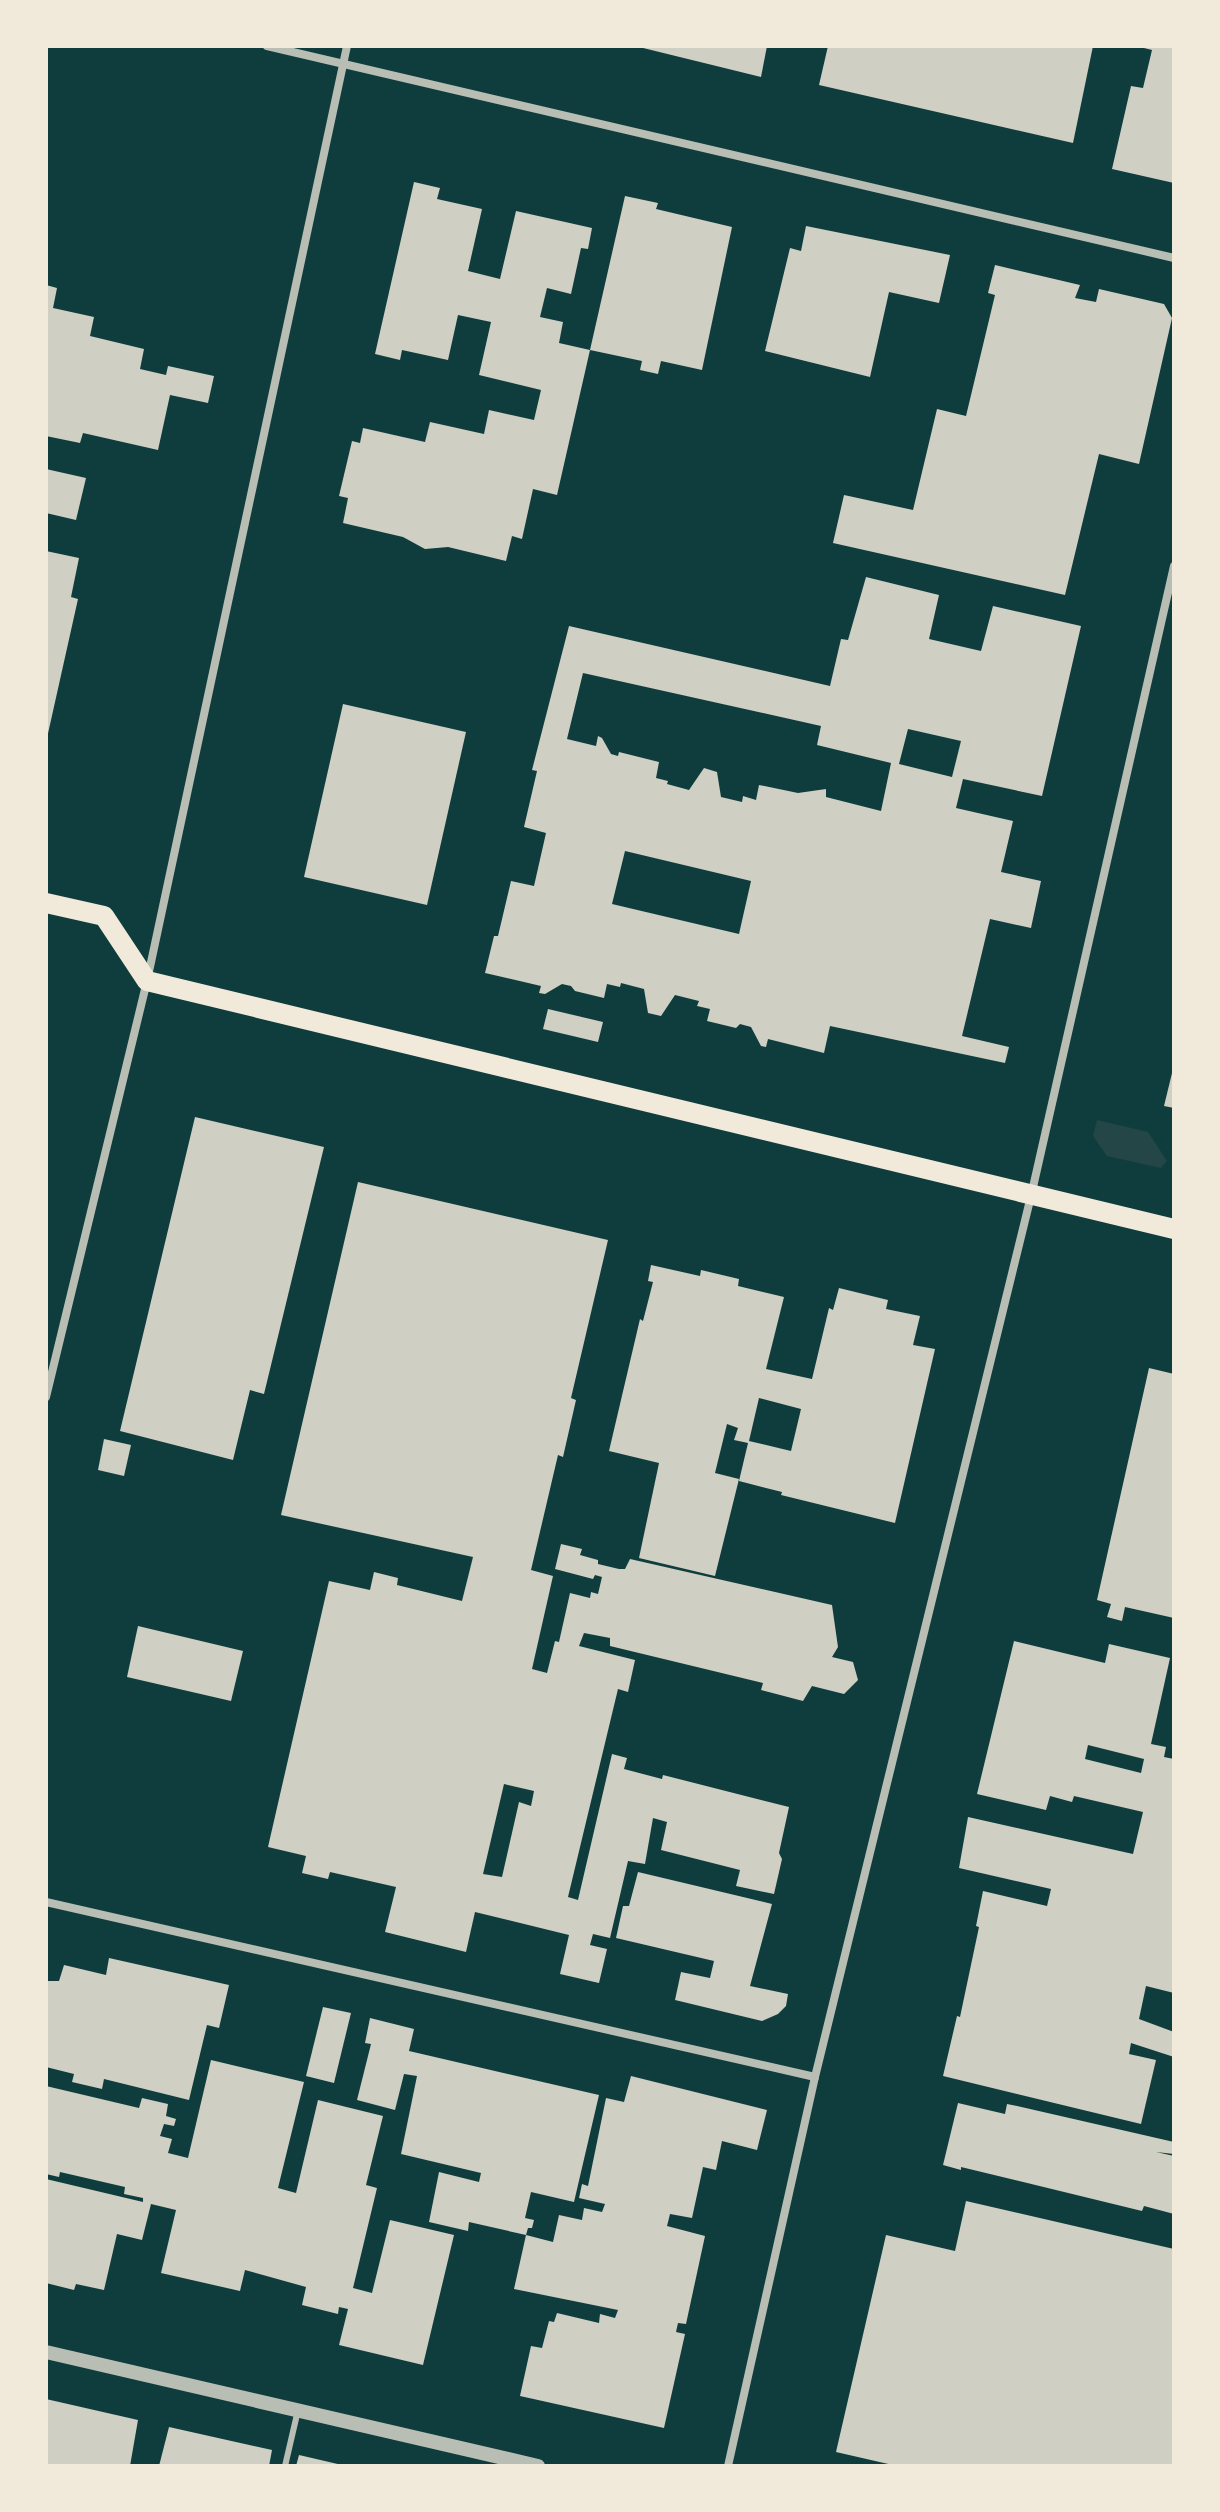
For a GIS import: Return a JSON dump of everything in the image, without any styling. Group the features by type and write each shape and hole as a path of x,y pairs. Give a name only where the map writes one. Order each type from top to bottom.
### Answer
{"main road":[{"path":"46,903 104,916 147,981 1174,1229"}],"street":[{"path":"267,46 1174,258"},
{"path":"46,1397 147,981 347,46"},
{"path":"728,2466 815,2077 1031,1196 1174,566"},
{"path":"46,1902 815,2077"},
{"path":"46,2352 538,2466"}],"lane":[{"path":"285,2466 298,2410"}],"shaded area":[{"path":"1097,1120 1148,1132 1167,1161 1161,1168 1107,1156 1093,1136"}],"building":[{"path":"635,46 767,46 761,77"},
{"path":"828,46 1093,46 1073,143 819,85"},
{"path":"1145,46 1174,46 1174,183 1112,169 1131,86 1143,88 1152,50"},
{"path":"414,182 440,188 437,199 482,209 468,271 500,279 516,211 592,228 588,249 581,248 571,294 547,288 540,317 563,322 559,343 590,350 557,495 533,489 522,539 512,536 506,561 448,547 425,549 403,537 343,523 348,498 339,496 352,441 360,443 363,428 425,442 430,422 484,434 489,410 534,420 541,390 479,375 491,322 458,315 448,360 402,350 400,360 375,354"},
{"path":"625,196 658,203 656,209 732,227 702,370 661,361 658,374 640,370 642,361 590,350"},
{"path":"806,226 950,255 939,303 889,292 870,377 765,351 790,248 801,251"},
{"path":"995,265 1080,285 1075,298 1096,302 1099,289 1164,304 1172,318 1139,464 1099,454 1065,595 833,543 844,495 913,510 937,409 966,416 995,295 988,293"},
{"path":"46,285 57,288 53,308 94,317 90,336 144,349 140,369 166,375 168,366 214,376 208,403 170,395 158,450 83,433 80,443 46,436"},
{"path":"46,469 86,478 76,520 46,513"},
{"path":"46,551 79,558 71,597 78,599 47,738"},
{"path":"866,577 939,595 929,639 981,651 993,606 1081,626 1042,796 963,779 956,808 1013,821 1001,872 1041,881 1031,928 990,919 962,1036 1009,1047 1005,1063 830,1026 824,1053 768,1039 766,1047 761,1046 751,1027 740,1024 736,1028 707,1021 710,1009 697,1006 699,1001 675,995 661,1016 648,1013 644,989 621,983 620,987 607,984 604,998 575,991 571,986 562,984 545,994 539,993 541,986 485,973 494,936 498,936 511,881 534,886 546,833 524,827 537,771 532,770 569,626 830,686 841,639 848,640","holes":["583,673 821,726 817,745 891,763 881,811 826,797 826,789 798,793 759,785 756,800 743,796 742,802 721,797 717,772 704,768 689,790 656,778 659,762 619,752 618,756 611,754 598,736 596,746 567,739","908,729 961,741 952,777 899,764","625,851 751,881 739,934 612,904"]},
{"path":"343,704 466,732 427,905 304,877"},
{"path":"548,1009 603,1022 598,1042 543,1029"},
{"path":"1174,1070 1174,1108 1164,1106"},
{"path":"195,1117 324,1147 264,1394 250,1390 233,1460 120,1431"},
{"path":"358,1182 608,1240 571,1398 576,1400 563,1457 558,1455 531,1570 553,1576 532,1669 547,1673 555,1641 559,1642 570,1593 590,1598 591,1592 598,1594 602,1577 595,1575 593,1579 555,1569 561,1544 582,1549 580,1555 598,1560 598,1564 619,1569 625,1569 630,1559 832,1605 838,1647 832,1657 853,1662 858,1680 844,1694 812,1686 803,1701 761,1690 763,1683 610,1646 610,1638 584,1633 579,1646 635,1660 628,1692 618,1689 568,1897 578,1900 612,1754 627,1758 624,1769 662,1779 663,1775 789,1807 774,1894 736,1886 740,1870 661,1850 667,1822 653,1818 645,1864 628,1861 610,1938 593,1934 590,1945 607,1949 599,1983 560,1974 569,1935 475,1912 466,1952 385,1932 396,1887 330,1872 328,1879 302,1873 306,1856 268,1847 329,1581 370,1590 374,1572 398,1578 397,1585 462,1601 473,1557 281,1515","holes":["504,1784 534,1791 531,1806 519,1802 502,1877 483,1874"]},
{"path":"651,1265 700,1276 701,1270 739,1279 738,1286 784,1297 766,1369 812,1379 829,1308 833,1310 839,1288 888,1300 886,1309 920,1316 913,1345 935,1349 895,1523 781,1495 782,1492 739,1481 748,1443 734,1440 738,1428 727,1424 715,1473 739,1479 715,1576 639,1558 659,1463 609,1451 640,1319 643,1321 653,1282 648,1281","holes":["759,1398 801,1409 791,1451 749,1441"]},
{"path":"1149,1368 1174,1374 1174,1618 1125,1607 1122,1621 1107,1617 1111,1604 1097,1600"},
{"path":"104,1439 131,1445 124,1476 98,1470"},
{"path":"138,1626 243,1651 231,1701 127,1677"},
{"path":"1014,1641 1105,1663 1109,1644 1170,1658 1151,1744 1166,1747 1164,1757 1174,1759 1174,1993 1146,1986 1139,2019 1174,2032 1174,2057 1131,2043 1129,2054 1156,2060 1141,2124 943,2076 957,2016 960,2017 979,1927 976,1926 983,1891 1047,1906 1051,1889 959,1868 968,1817 1133,1854 1143,1812 1074,1796 1072,1802 1050,1796 1046,1810 977,1794","holes":["1088,1745 1144,1759 1141,1773 1085,1759"]},
{"path":"638,1872 772,1904 750,1986 788,1994 786,2006 778,2014 762,2021 675,2000 681,1972 710,1978 714,1961 616,1938 623,1906 629,1906"},
{"path":"109,1958 229,1985 219,2028 207,2025 189,2100 104,2079 102,2089 72,2082 74,2074 46,2067 46,1981 59,1981 64,1965 106,1975"},
{"path":"323,2007 351,2013 334,2083 306,2076"},
{"path":"370,2018 414,2029 409,2051 599,2095 574,2202 531,2192 525,2218 534,2220 526,2235 469,2222 468,2231 429,2222 439,2172 479,2182 481,2173 401,2154 417,2076 404,2074 395,2110 357,2100 371,2044 365,2043"},
{"path":"211,2060 304,2082 278,2188 296,2193 318,2100 383,2116 366,2185 377,2188 353,2288 372,2293 390,2220 454,2235 423,2365 339,2345 348,2309 339,2307 338,2314 302,2305 306,2287 245,2270 240,2291 161,2273 176,2210 151,2204 142,2240 117,2234 104,2290 76,2284 74,2290 46,2283 46,2179 143,2202 143,2198 124,2194 125,2187 60,2172 59,2177 46,2174 46,2086 139,2108 142,2098 168,2104 166,2116 176,2119 174,2126 164,2124 160,2136 172,2139 168,2153 188,2158"},
{"path":"631,2076 767,2110 757,2150 722,2141 716,2170 703,2167 692,2218 670,2214 667,2226 705,2236 686,2324 678,2323 676,2332 685,2334 664,2428 520,2396 531,2346 542,2348 549,2321 554,2322 557,2313 599,2323 600,2314 615,2318 618,2310 514,2289 526,2235 553,2242 559,2215 582,2220 584,2208 602,2212 605,2204 579,2198 582,2184 588,2186 606,2098 624,2102"},
{"path":"958,2103 1005,2114 1007,2104 1174,2142 1174,2154 1156,2152 1174,2156 1174,2214 1144,2206 1142,2211 943,2165"},
{"path":"966,2201 1174,2249 1174,2466 897,2466 836,2452 886,2235 955,2251"},
{"path":"46,2399 138,2420 130,2466 46,2466"},
{"path":"169,2427 272,2450 269,2466 159,2466"},
{"path":"299,2455 342,2465 296,2466"}]}
